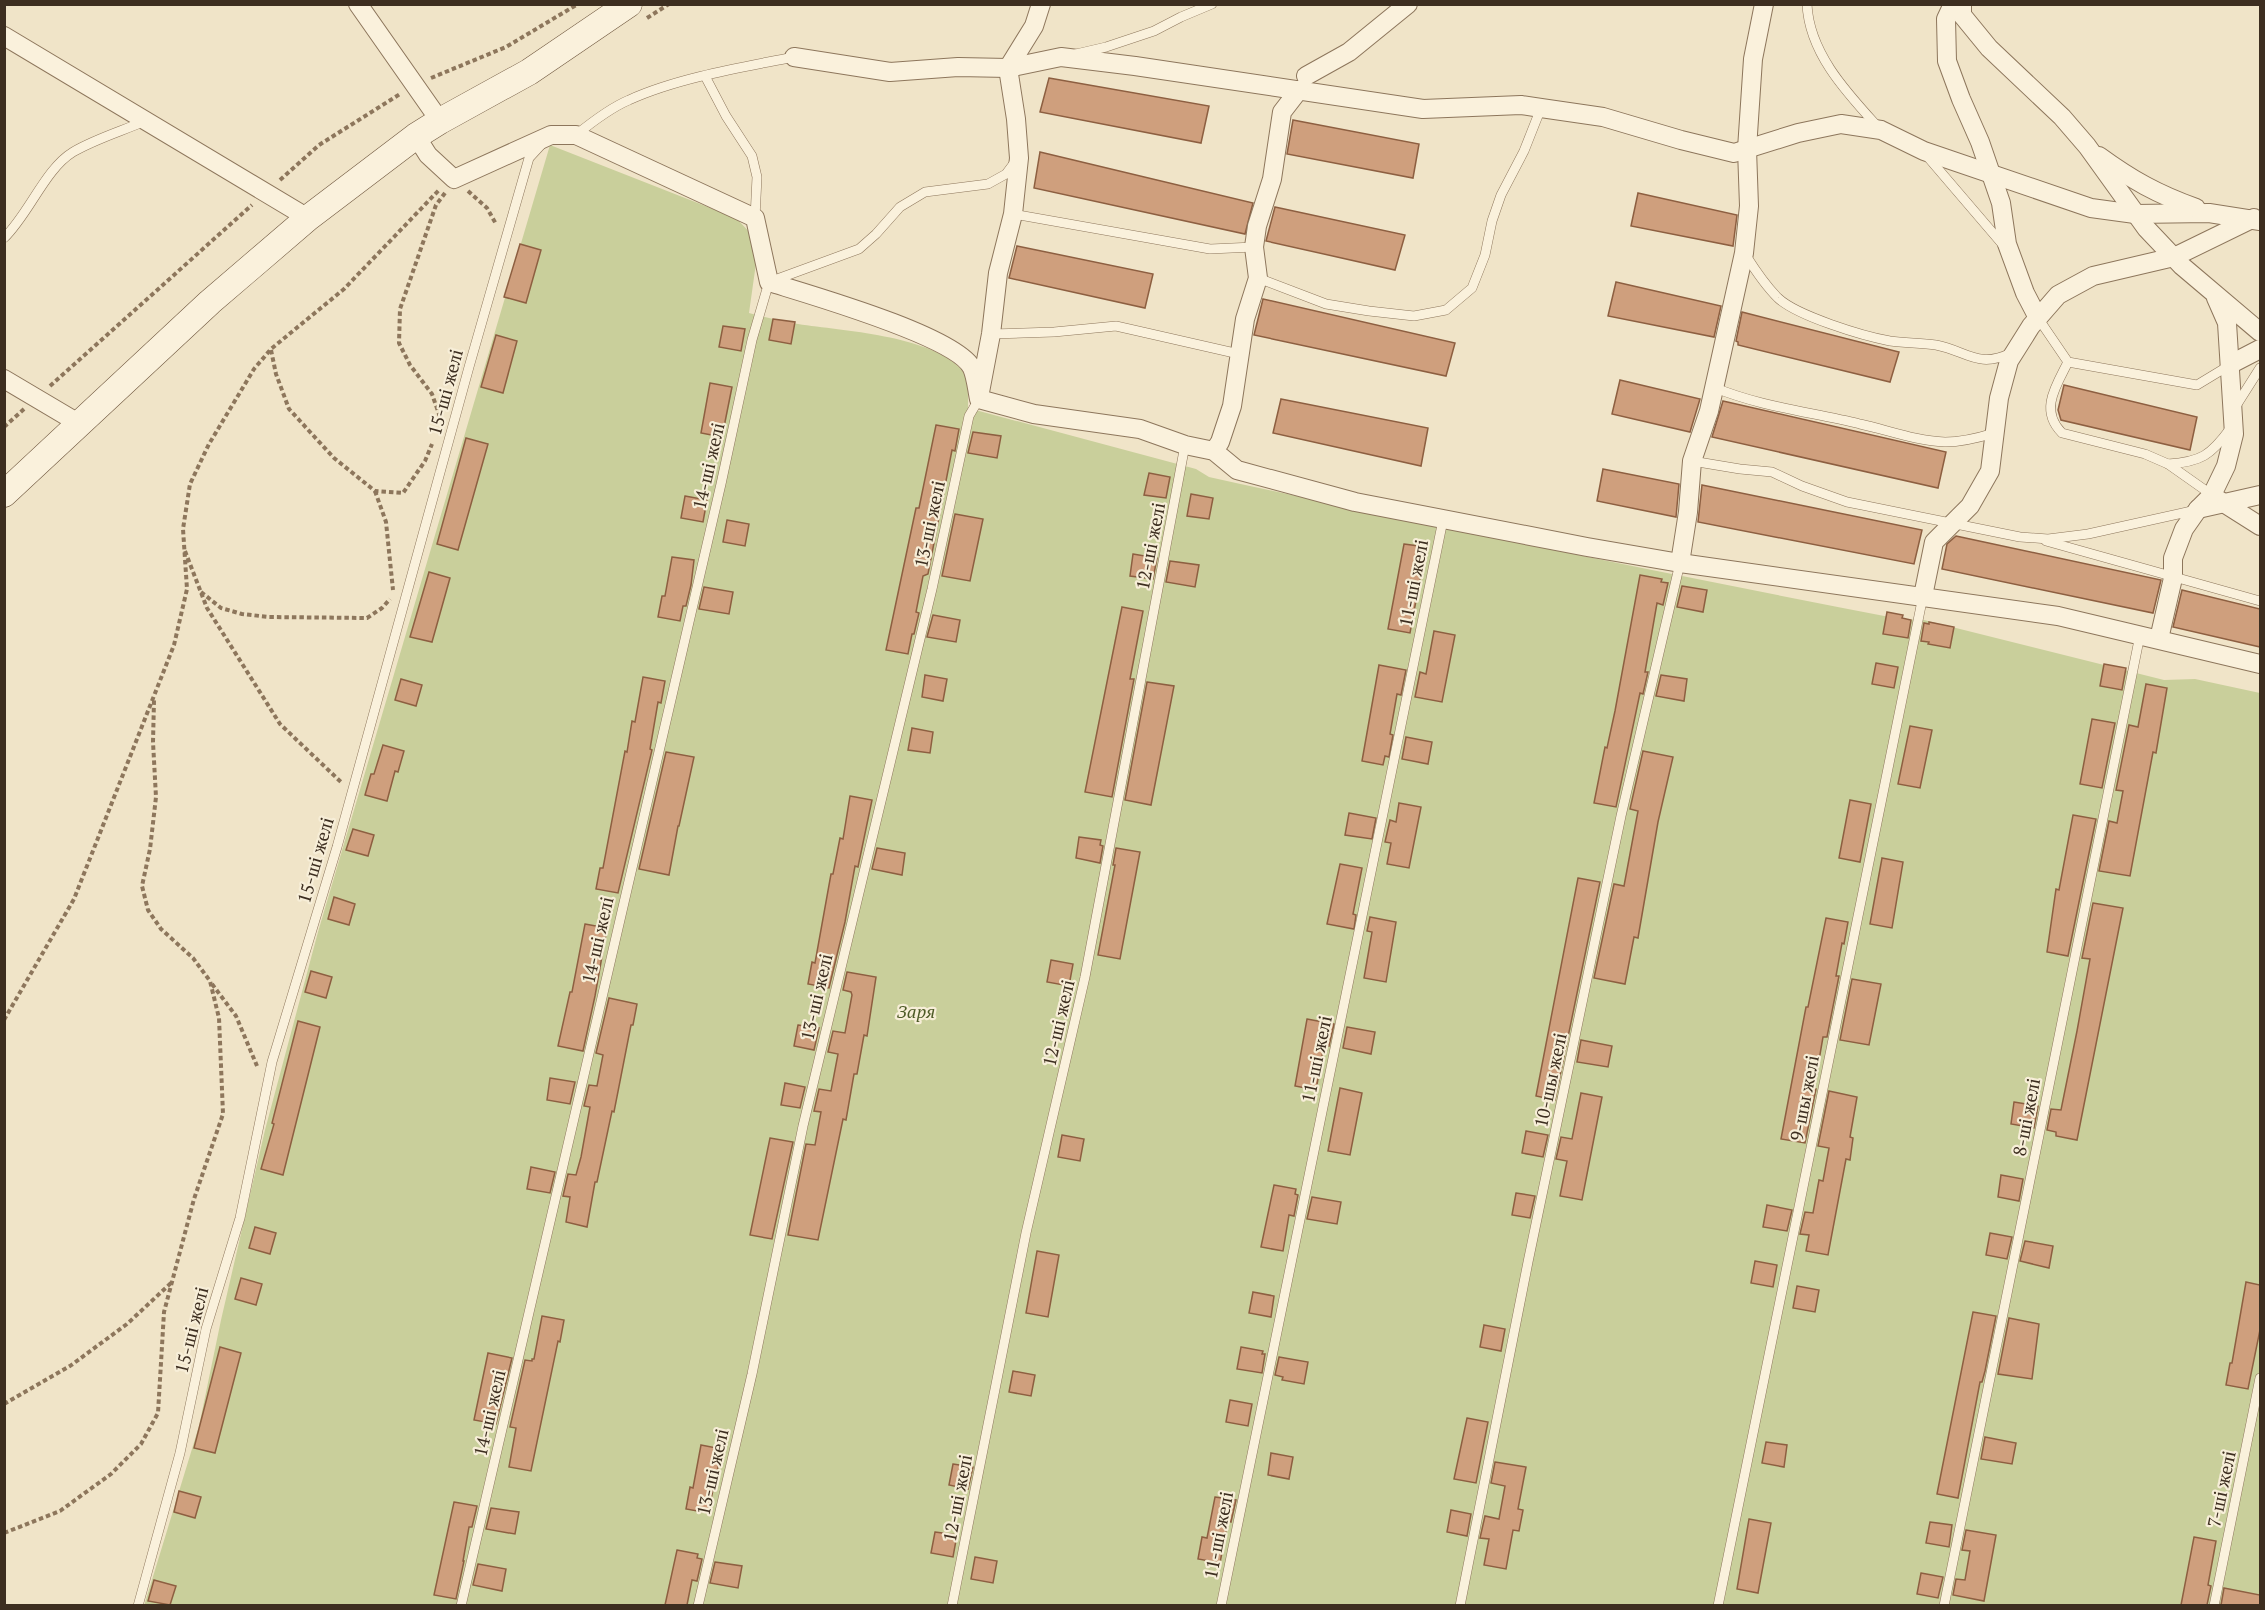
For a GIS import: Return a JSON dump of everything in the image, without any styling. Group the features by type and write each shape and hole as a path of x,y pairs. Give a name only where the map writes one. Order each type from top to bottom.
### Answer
{"street":[{"path":"358,4 440,121"},
{"path":"979,399 991,334 998,273 1013,214 1019,158 1008,68 1034,26 1041,4"},
{"path":"1214,451 1220,442 1232,406 1245,320 1258,278 1254,246 1257,226 1272,179 1282,112 1302,83 1349,52 1408,4"},
{"path":"1680,563 1688,512 1692,461 1709,411 1744,253 1749,206 1747,149 1754,59 1764,4"},
{"path":"1953,4 1946,19 1947,61 1980,142 2001,203 2007,244 2037,318"},
{"path":"1962,4 1962,15 1989,48 2062,117 2087,146 2135,214 2174,257 2260,332"},
{"path":"4,494 218,295 308,218 416,136 634,14"},
{"path":"4,36 308,218"},
{"path":"794,57 890,72 958,67 1008,68 1061,57 1302,83 1423,109 1521,105 1603,117 1734,153 1840,124 1881,130 1924,152 2091,208 2135,214 2209,213 2257,219"},
{"path":"416,136 428,156 454,179 551,135 576,135 755,218 769,282 887,320 950,349 971,367 979,399"},
{"path":"2087,146 2131,179 2166,198 2209,213"},
{"path":"1923,597 1934,542 1970,506 1990,471 1999,398 2009,361 2037,318 2058,295 2092,276 2174,257 2257,219"},
{"path":"2214,294 2228,323 2234,418 2234,434 2218,499"},
{"path":"2231,364 2260,349"},
{"path":"4,379 80,424"},
{"path":"979,399 1034,414 1140,429 1185,445 1214,451 1237,470 1355,502 1680,563 2058,616 2260,664"},
{"path":"2159,639 2173,578 2173,558 2184,529 2198,509 2218,499 2260,495"},
{"path":"2218,499 2260,526"}],"lane":[{"path":"1061,57 1106,47 1154,31 1212,4"},
{"path":"1807,4 1815,41 1830,70 1881,130"},
{"path":"576,135 629,100 705,76 794,57"},
{"path":"705,76 726,116 752,156 758,177 755,218"},
{"path":"1258,278 1326,304 1414,316 1446,310 1472,288 1485,255 1492,221 1501,195 1524,151 1541,108"},
{"path":"4,238 19,224 53,172 72,152 145,121"},
{"name":"15-ші желі","path":"138,1605 180,1453 206,1329 240,1218 272,1062 352,793 529,158 551,135"},
{"path":"1924,152 2011,254"},
{"path":"769,282 859,249 900,207 925,192 988,184 1006,174 1019,158"},
{"path":"1013,214 1210,249 1254,246"},
{"path":"1744,253 1759,276 1780,300 1802,313 1826,322 1890,341 1939,346 1981,360 1997,360 2016,350"},
{"name":"14-ші желі","path":"461,1605 721,484 752,340 769,282"},
{"path":"2037,318 2068,362 2196,385 2231,364"},
{"path":"991,334 1054,332 1116,326 1239,354"},
{"path":"2068,362 2056,386 2050,408 2053,423 2062,433 2145,454 2168,464 2218,499"},
{"path":"2168,464 2200,459 2216,447 2260,368"},
{"path":"1713,387 1757,403 1911,437 1943,442 1967,441 1994,433"},
{"name":"13-ші желі","path":"698,1605 752,1374 802,1126 932,589 969,416 979,399"},
{"name":"12-ші желі","path":"952,1605 1026,1233 1085,977 1185,445"},
{"path":"1692,461 1740,470 1772,471 1802,486 1847,502 1950,524 2035,538 2048,539 2088,534 2198,509"},
{"name":"11-ші желі","path":"1221,1605 1383,824 1443,520"},
{"path":"2035,538 2260,601"},
{"name":"10-шы желі","path":"1460,1605 1528,1262 1575,1046 1621,816 1680,563"},
{"name":"9-шы желі","path":"1718,1605 1923,597"},
{"name":"8-ші желі","path":"1944,1605 2140,635"},
{"name":"7-ші желі","path":"2214,1605 2260,1378"}],"path":[{"path":"634,14 669,4"},
{"path":"454,179 487,208 505,241"},
{"path":"4,1020 74,899 174,645 187,589 183,529 190,484 209,444 254,369 271,349 344,289 433,195 454,179"},
{"path":"441,418 432,394 410,365 399,343 400,309 436,205 454,179"},
{"path":"201,592 220,608 242,614 269,617 367,618 382,608 393,596 386,522 375,491 334,458 289,409 276,374 271,349"},
{"path":"375,491 403,493 425,461 433,440"},
{"path":"184,548 207,608 280,724 352,793"},
{"path":"154,696 153,742 156,797 150,849 142,886 148,910 161,929 193,958 236,1016 267,1089"},
{"path":"4,1533 60,1511 111,1474 141,1444 158,1413 164,1312 194,1199 223,1114 219,1018 210,981"},
{"path":"4,1404 70,1366 127,1324 172,1283"}],"green space":[{"name":"Заря","path":"550,145 736,218 759,242 749,313 792,323 884,336 928,349 947,358 964,373 968,408 1196,469 1209,477 1731,586 1905,620 1920,619 2164,680 2195,679 2260,693 2260,1605 144,1606 199,1426 265,1130 318,932"}],"building":[{"path":"1049,78 1209,106 1201,143 1040,112"},
{"path":"1293,120 1419,144 1413,178 1287,154"},
{"path":"1040,152 1253,203 1245,234 1034,188"},
{"path":"1638,193 1737,215 1733,246 1631,226"},
{"path":"1275,207 1405,235 1395,270 1266,241"},
{"path":"520,244 541,250 526,303 504,297"},
{"path":"1017,246 1153,274 1145,308 1009,278"},
{"path":"1616,282 1721,306 1714,337 1608,316"},
{"path":"1263,299 1455,343 1446,376 1254,335"},
{"path":"1742,312 1899,352 1890,382 1738,345 1736,341"},
{"path":"773,319 795,322 791,344 769,340"},
{"path":"723,326 745,329 741,351 719,347"},
{"path":"496,335 517,341 503,393 481,387"},
{"path":"1620,380 1700,399 1690,432 1612,414"},
{"path":"710,383 732,387 722,437 701,433"},
{"path":"2064,385 2197,417 2190,450 2061,420 2058,410"},
{"path":"1281,399 1428,428 1421,466 1273,433"},
{"path":"1723,401 1946,452 1938,488 1712,437"},
{"path":"936,425 959,429 955,451 952,450 928,574 923,576 916,612 919,613 908,654 886,650"},
{"path":"973,432 1001,436 997,458 968,453"},
{"path":"466,438 488,444 458,550 437,544"},
{"path":"1603,469 1679,484 1676,517 1597,501"},
{"path":"1149,473 1170,477 1166,498 1144,495"},
{"path":"1702,485 1922,530 1914,564 1698,522"},
{"path":"1191,494 1213,498 1209,519 1187,516"},
{"path":"685,496 707,500 703,522 681,518"},
{"path":"955,514 983,519 970,581 942,576"},
{"path":"727,520 749,524 745,546 723,542"},
{"path":"1956,536 2161,580 2153,613 1942,569 1947,544"},
{"path":"1404,544 1426,547 1410,633 1388,629"},
{"path":"1133,554 1157,558 1153,579 1130,576"},
{"path":"672,557 694,560 691,585 680,621 658,617 662,596 665,596"},
{"path":"1170,561 1199,565 1195,587 1166,582"},
{"path":"429,572 450,578 432,642 410,637"},
{"path":"1640,575 1662,579 1661,582 1668,583 1663,605 1657,603 1645,672 1648,672 1643,694 1640,693 1616,807 1594,803 1615,711"},
{"path":"1682,586 1707,590 1703,612 1677,607"},
{"path":"704,587 733,592 729,614 699,609"},
{"path":"2182,590 2260,609 2260,647 2173,627"},
{"path":"1122,607 1143,611 1130,679 1134,679 1112,797 1085,792"},
{"path":"1887,612 1903,615 1902,618 1911,620 1908,638 1883,634"},
{"path":"933,615 960,620 956,642 927,637"},
{"path":"1929,622 1954,627 1950,648 1921,641 1924,623 1929,624"},
{"path":"1434,631 1455,635 1442,702 1415,697 1420,672 1426,674"},
{"path":"1876,663 1898,667 1894,688 1872,684"},
{"path":"2104,664 2126,668 2122,690 2100,686"},
{"path":"1379,665 1406,670 1401,695 1397,694 1390,734 1393,735 1389,757 1385,756 1383,765 1362,761"},
{"path":"925,675 947,679 943,701 922,697"},
{"path":"1661,675 1687,679 1684,701 1656,696"},
{"path":"643,677 665,681 661,703 658,702 650,749 652,750 618,893 596,889 600,868 603,868 625,751 627,752 632,721 635,722"},
{"path":"401,679 422,685 416,706 395,700"},
{"path":"1147,682 1174,686 1151,805 1125,800"},
{"path":"2146,684 2167,688 2130,876 2099,871 2109,821 2117,823 2123,791 2116,790 2129,725 2138,727"},
{"path":"2092,719 2115,723 2102,788 2080,784"},
{"path":"1910,726 1932,730 1920,788 1898,784"},
{"path":"912,728 933,732 930,753 908,750"},
{"path":"1406,737 1432,742 1428,764 1402,759"},
{"path":"383,745 404,751 398,772 395,771 387,801 365,795"},
{"path":"1643,751 1673,757 1658,822 1638,938 1634,937 1625,984 1594,978 1614,884 1624,886 1638,811 1630,809"},
{"path":"666,752 694,757 669,875 639,869"},
{"path":"850,796 872,800 858,867 855,866 845,922 829,988 808,984 812,962 815,963 831,874 833,874 840,838 843,839"},
{"path":"1850,800 1871,804 1860,862 1839,858"},
{"path":"1399,803 1421,807 1409,868 1387,864 1391,843 1385,842 1390,820 1396,822"},
{"path":"1349,813 1376,818 1372,839 1345,835"},
{"path":"2073,815 2096,819 2068,956 2047,952 2056,889 2059,890"},
{"path":"353,829 374,835 368,856 346,850"},
{"path":"1079,837 1101,840 1100,845 1103,846 1100,863 1076,858"},
{"path":"877,848 905,853 902,875 872,869"},
{"path":"1116,848 1140,852 1120,959 1098,955 1115,865 1113,865"},
{"path":"1882,858 1903,862 1892,928 1870,924"},
{"path":"1340,864 1362,868 1353,914 1356,915 1354,929 1327,924"},
{"path":"1578,878 1600,882 1555,1100 1536,1096"},
{"path":"334,897 355,904 349,925 328,919"},
{"path":"2093,903 2123,908 2077,1140 2056,1136 2056,1132 2047,1130 2051,1109 2061,1110 2090,959 2082,958"},
{"path":"1370,917 1396,922 1386,982 1364,978 1372,932 1367,931"},
{"path":"1826,918 1848,922 1844,944 1842,943 1836,976 1839,976 1827,1037 1823,1037 1814,1089 1816,1089 1805,1143 1781,1139 1806,1007 1808,1007"},
{"path":"585,924 607,928 583,1051 558,1046 570,992 572,992"},
{"path":"1051,960 1073,964 1069,986 1047,982"},
{"path":"311,971 332,977 326,998 305,992"},
{"path":"847,972 876,977 867,1036 864,1035 857,1074 854,1074 846,1120 843,1119 818,1240 788,1235 806,1144 815,1145 821,1112 814,1111 819,1089 831,1091 838,1054 828,1052 833,1031 845,1033 852,995 851,992 843,990"},
{"path":"1852,979 1881,984 1869,1045 1840,1040"},
{"path":"609,998 637,1004 614,1112 612,1111 597,1182 595,1182 587,1227 566,1222 570,1197 563,1196 568,1174 576,1175 581,1157 590,1107 584,1106 589,1085 597,1086 603,1055 596,1053"},
{"path":"1307,1019 1334,1024 1329,1046 1324,1045 1316,1090 1295,1086"},
{"path":"298,1021 320,1027 283,1175 261,1169"},
{"path":"798,1025 819,1028 814,1050 794,1046"},
{"path":"1347,1027 1375,1032 1371,1054 1343,1048"},
{"path":"1581,1040 1612,1046 1608,1067 1577,1062"},
{"path":"550,1078 575,1082 570,1104 547,1100"},
{"path":"785,1083 805,1087 800,1108 781,1105"},
{"path":"1340,1088 1362,1093 1350,1155 1328,1151"},
{"path":"1829,1091 1857,1097 1850,1137 1853,1138 1850,1160 1846,1159 1828,1255 1806,1251 1809,1235 1800,1234 1805,1212 1813,1213 1819,1180 1823,1181 1829,1148 1818,1146"},
{"path":"1581,1093 1602,1097 1582,1200 1560,1196 1567,1161 1556,1159 1561,1137 1572,1139"},
{"path":"2014,1102 2038,1106 2034,1128 2011,1124"},
{"path":"1526,1131 1548,1135 1543,1157 1522,1153"},
{"path":"1062,1135 1084,1139 1080,1161 1058,1157"},
{"path":"770,1138 793,1142 772,1239 750,1235"},
{"path":"531,1167 555,1172 550,1193 527,1189"},
{"path":"2001,1175 2023,1179 2019,1201 1998,1197"},
{"path":"1274,1185 1296,1189 1295,1194 1298,1195 1294,1216 1289,1215 1283,1251 1261,1247"},
{"path":"1516,1193 1535,1196 1530,1218 1512,1215"},
{"path":"1312,1197 1341,1202 1337,1224 1307,1219"},
{"path":"1767,1205 1792,1210 1787,1231 1763,1227"},
{"path":"255,1227 276,1233 270,1254 249,1248"},
{"path":"1990,1233 2012,1237 2007,1259 1986,1255"},
{"path":"2025,1241 2053,1246 2049,1268 2020,1261"},
{"path":"1037,1251 1059,1255 1048,1317 1026,1313"},
{"path":"1755,1261 1777,1265 1773,1287 1751,1283"},
{"path":"241,1278 262,1284 256,1305 235,1299"},
{"path":"2246,1282 2260,1285 2260,1330 2248,1389 2226,1385"},
{"path":"1797,1286 1819,1290 1815,1312 1793,1308"},
{"path":"1253,1292 1274,1296 1271,1317 1249,1313"},
{"path":"1973,1312 1996,1316 1985,1371 1982,1382 1980,1382 1958,1498 1937,1494"},
{"path":"542,1316 564,1320 531,1471 509,1467 516,1428 510,1427 525,1360 534,1359"},
{"path":"2009,1318 2039,1324 2032,1379 1998,1374"},
{"path":"1484,1325 1505,1329 1501,1351 1480,1347"},
{"path":"220,1347 241,1353 215,1453 194,1448"},
{"path":"1241,1347 1263,1351 1262,1354 1265,1354 1262,1373 1237,1369"},
{"path":"488,1353 512,1358 496,1424 474,1420"},
{"path":"1279,1357 1308,1362 1304,1384 1282,1380 1283,1377 1275,1375"},
{"path":"1013,1371 1035,1375 1031,1396 1009,1392"},
{"path":"1230,1400 1252,1404 1248,1426 1226,1422"},
{"path":"1467,1418 1488,1422 1476,1483 1454,1479"},
{"path":"1985,1437 2016,1443 2012,1464 1981,1459"},
{"path":"1766,1442 1787,1445 1784,1467 1762,1463"},
{"path":"701,1445 722,1449 708,1513 686,1509 690,1487 693,1488"},
{"path":"1271,1453 1293,1457 1289,1479 1268,1475"},
{"path":"1495,1462 1526,1467 1518,1509 1523,1510 1519,1531 1513,1530 1506,1569 1484,1565 1489,1539 1480,1538 1485,1516 1499,1519 1505,1486 1491,1483"},
{"path":"953,1464 973,1467 968,1489 949,1485"},
{"path":"179,1491 201,1497 195,1518 174,1512"},
{"path":"1215,1497 1236,1500 1231,1522 1228,1521 1220,1563 1198,1559 1202,1537 1207,1538"},
{"path":"454,1502 477,1506 472,1527 469,1527 456,1599 434,1595"},
{"path":"491,1508 519,1512 515,1534 486,1529"},
{"path":"1451,1510 1471,1514 1467,1536 1447,1532"},
{"path":"1749,1519 1771,1523 1758,1593 1737,1589"},
{"path":"1930,1522 1952,1525 1949,1547 1926,1543"},
{"path":"1966,1530 1996,1535 1984,1601 1953,1595 1956,1579 1965,1580 1970,1551 1962,1550"},
{"path":"935,1532 957,1535 953,1557 931,1553"},
{"path":"2194,1537 2216,1541 2208,1585 2211,1586 2207,1605 2181,1605"},
{"path":"677,1550 698,1554 697,1558 702,1559 697,1581 692,1580 687,1605 665,1605"},
{"path":"975,1557 997,1561 993,1583 971,1579"},
{"path":"715,1562 742,1566 738,1588 710,1583"},
{"path":"478,1564 506,1569 502,1591 473,1585"},
{"path":"1921,1573 1943,1577 1938,1598 1917,1594"},
{"path":"154,1580 176,1586 170,1605 148,1601"},
{"path":"2224,1588 2260,1595 2260,1605 2221,1605"}]}
